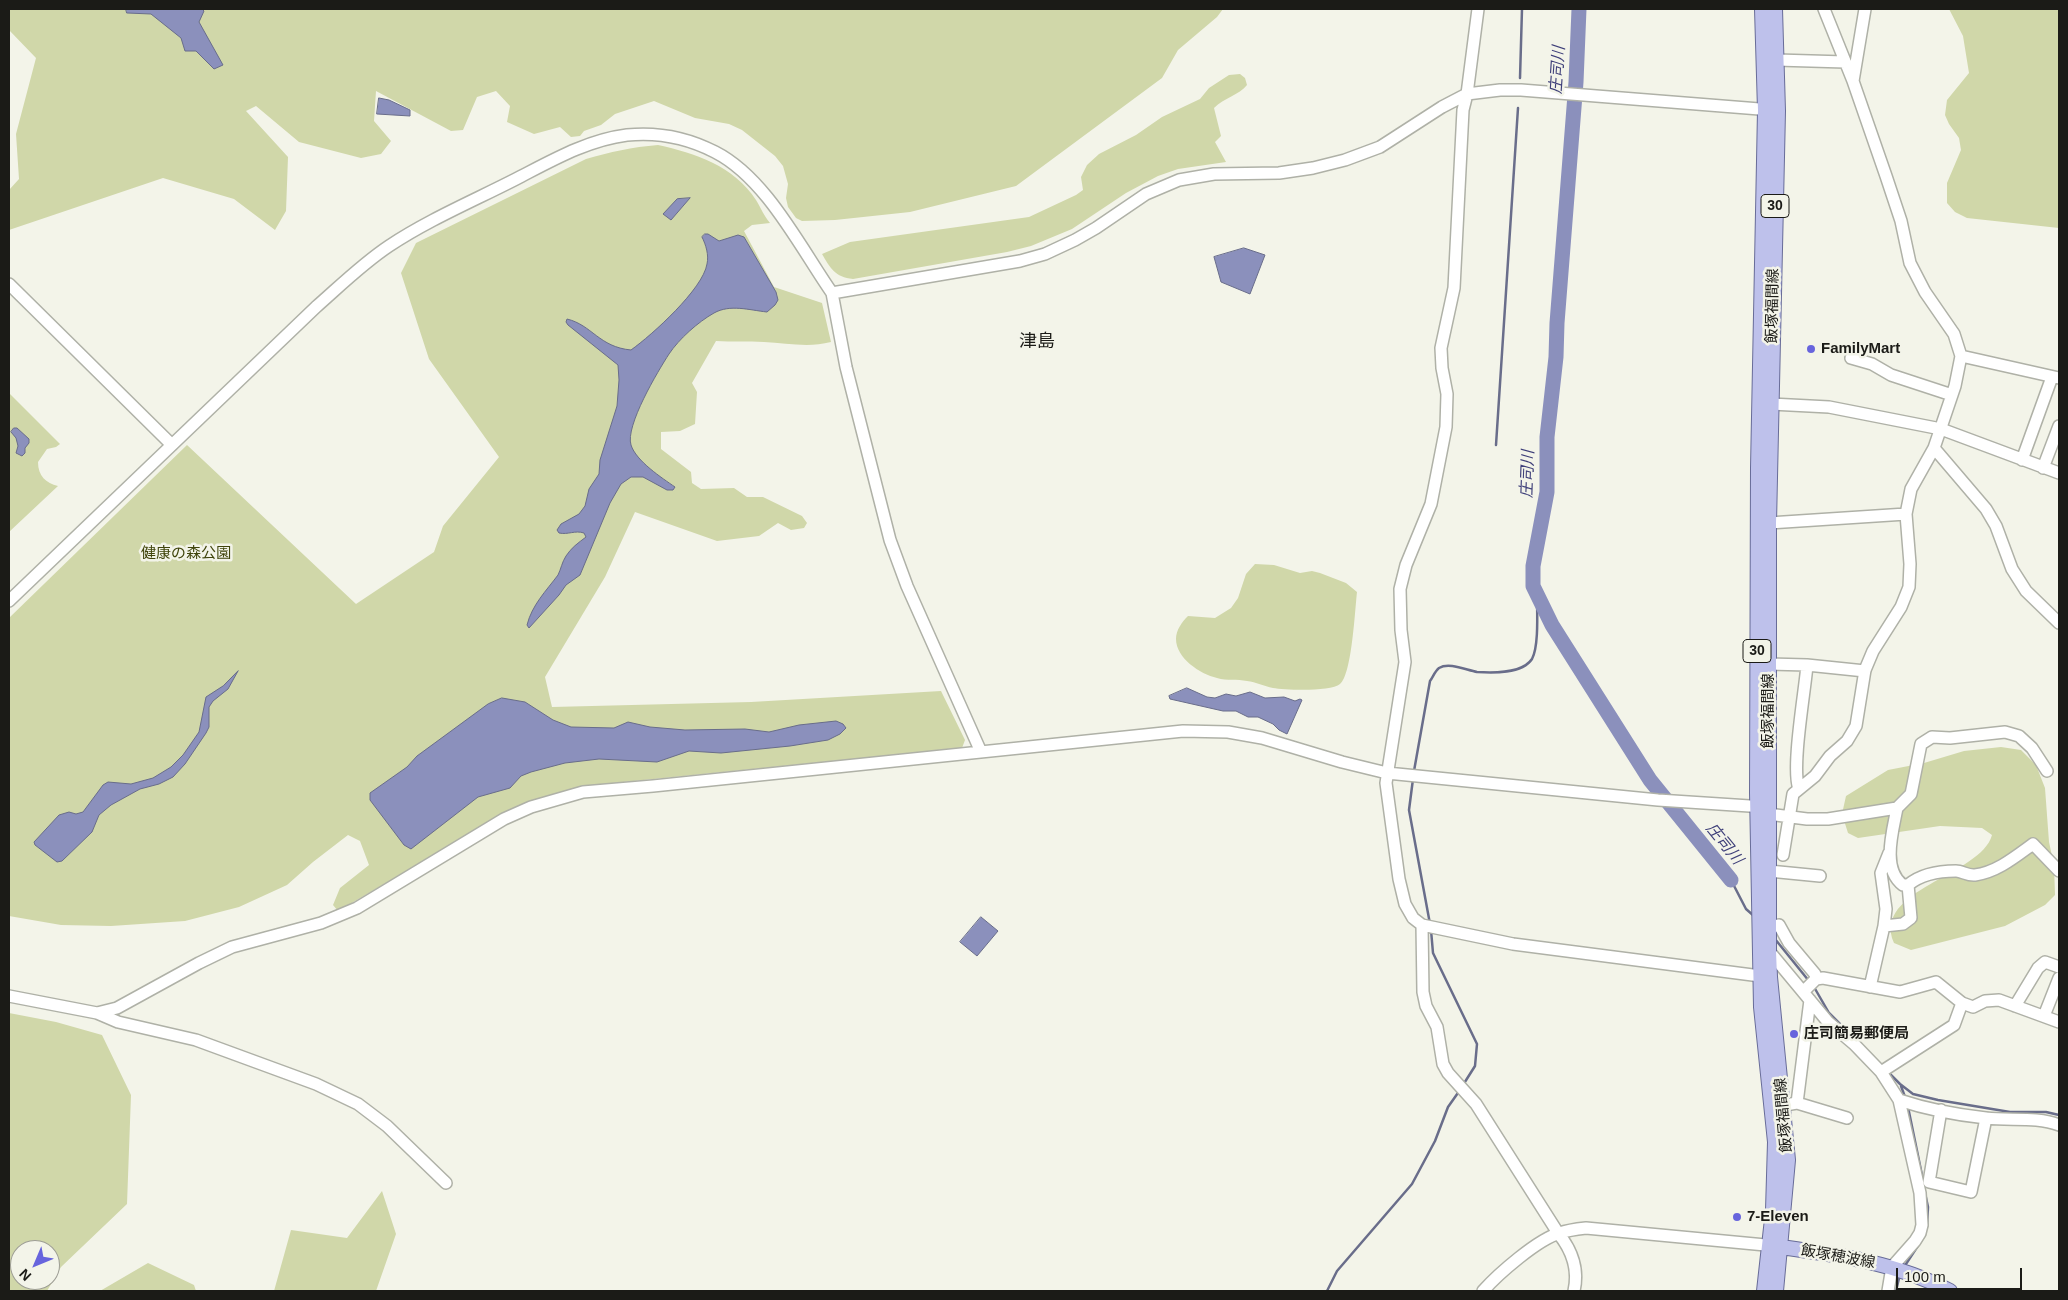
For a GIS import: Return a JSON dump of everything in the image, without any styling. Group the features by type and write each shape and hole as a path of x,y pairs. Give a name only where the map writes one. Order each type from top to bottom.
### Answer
{"main road":[{"name":"飯塚福間線","path":"1762,9 1771,110 1769,664 1765,810 1769,871 1769,951 1765,977 1790,1104 1788,1160 1775,1246 1764,1291"},
{"name":"飯塚福間線","path":"1775,9 1777,60 1771,110 1758,468 1765,810 1765,977 1775,1142 1773,1210 1776,1291"},
{"name":"飯塚穂波線","path":"1775,1246 1852,1257 1898,1269 1928,1286 1950,1291"}],"street":[{"path":"1478,9 1467,94 1463,110 1454,288 1441,348 1447,394 1446,427 1431,504 1406,565 1400,590 1401,630 1405,662 1386,783 1395,850 1405,904 1414,918 1422,925 1513,944 1765,977"},
{"path":"1783,855 1793,794 1815,776 1830,756 1847,741 1856,726 1865,671 1873,651 1902,607 1909,588 1910,564 1906,514 1911,489 1934,448 1952,394 1961,356 1954,334 1925,292 1910,263 1901,221 1853,81 1824,9"},
{"path":"1853,81 1865,9"},
{"path":"1777,60 1845,62"},
{"path":"829,290 1020,262 1045,254 1096,228 1146,194 1179,180 1214,174 1288,172 1345,160 1380,146 1442,107 1467,94 1500,90 1771,110"},
{"path":"9,601 316,307 364,264 388,246 421,226 560,156 595,142 628,135 656,134 684,139 716,152 744,171 768,197 829,290 846,367 890,540 907,586 980,752"},
{"path":"9,284 172,445"},
{"path":"1961,356 2055,378 2022,460"},
{"path":"1851,358 1872,364 1891,375 1952,394"},
{"path":"1771,404 1829,407 1941,429 2059,473"},
{"path":"2043,468 2059,426"},
{"path":"1934,448 1986,509 1996,526 2012,569 2026,591 2059,623"},
{"path":"1769,523 1906,514"},
{"path":"1769,664 1807,665 1865,671"},
{"path":"1799,789 1797,782 1798,756 1807,665"},
{"path":"97,1014 117,1008 199,962 232,947 321,923 357,908 504,819 557,798 583,792 1183,731 1228,732 1280,743 1342,762 1387,773 1765,810 1788,817 1828,819 1897,808 1911,794 1920,744 1932,737 1950,738 2005,732 2019,736 2032,748 2047,771"},
{"path":"1870,987 1886,909 1881,873 1891,848 1897,808"},
{"path":"1891,848 1894,876 1903,885 1908,885 1923,876 1957,871 1972,876 1994,870 2033,844 2059,871"},
{"path":"1769,871 1820,876"},
{"path":"1884,926 1903,924 1911,918 1908,885"},
{"path":"1422,925 1423,992 1426,1006 1437,1027 1444,1064 1448,1073 1476,1104 1558,1233 1568,1245 1573,1255 1575,1266 1574,1291"},
{"path":"1769,927 1779,925 1790,943 1815,974 1816,979 1806,996 1790,1104 1846,1118"},
{"path":"1769,951 1828,1022 1854,1044 1881,1072 1899,1100 1920,1193 1922,1225 1920,1233 1898,1269 1888,1291"},
{"path":"2015,1006 2038,968 2045,962 2059,967"},
{"path":"1816,979 1823,978 1900,992 1941,980 1962,1003 1973,1007 1985,1001 1999,1000 2059,1022"},
{"path":"2044,1016 2059,978"},
{"path":"9,996 97,1014 118,1022 196,1040 316,1084 358,1104 387,1126 446,1183"},
{"path":"1881,1072 1954,1025 1962,1003"},
{"path":"1899,1100 1986,1118 2033,1120 2059,1125"},
{"path":"1941,1110 1929,1182 1971,1192 1986,1118"},
{"path":"1483,1291 1509,1267 1541,1243 1558,1233 1586,1228 1775,1246"}],"green space":[{"path":"9,9 1223,9 1217,17 1178,50 1162,78 1016,186 910,212 835,220 802,221 796,218 788,207 786,198 788,184 783,166 775,156 742,130 729,124 695,118 654,101 615,114 601,125 584,131 580,136 571,137 560,127 534,134 507,122 510,106 496,91 477,97 463,130 451,131 376,91 374,121 391,141 381,154 361,158 299,142 256,106 246,111 288,157 286,211 275,230 234,199 163,178 9,230 9,190 19,179 16,134 36,58 9,30"},
{"path":"1949,9 2059,9 2059,228 1967,218 1955,212 1947,203 1947,183 1961,150 1959,138 1945,115 1947,100 1969,73 1963,36"},
{"path":"1240,74 1245,78 1247,85 1214,108 1221,136 1215,142 1226,162 1178,169 1158,176 1126,193 1072,229 1031,246 1007,252 853,279 837,274 822,254 850,242 1029,217 1083,190 1081,177 1087,165 1099,154 1136,135 1162,117 1200,99 1209,88 1229,75"},
{"name":"健康の森公園","path":"658,145 686,152 713,163 737,178 747,188 770,223 752,225 744,231 774,287 822,303 831,342 806,345 716,341 692,383 697,392 695,424 680,431 661,432 661,449 691,472 692,483 701,489 734,488 747,497 763,497 802,516 807,523 804,528 791,530 778,523 759,536 717,541 635,512 605,577 545,677 552,707 751,702 941,691 965,740 962,748 584,786 531,801 502,815 338,911 333,905 340,888 369,865 360,841 348,835 287,885 239,907 185,921 111,926 61,925 9,916 9,618 187,445 356,604 434,552 443,526 499,457 429,359 401,273 416,243 586,159 621,150"},
{"path":"9,393 60,444 47,449 38,462 41,475 50,483 58,486 9,532"},
{"path":"1255,564 1274,565 1300,573 1312,571 1320,573 1346,583 1357,592 1350,655 1344,678 1340,684 1335,687 1308,690 1273,688 1243,680 1221,679 1210,676 1184,659 1177,646 1176,636 1178,629 1188,616 1215,618 1231,608 1238,598 1246,574"},
{"path":"2001,747 2021,750 2036,765 2045,788 2049,842 2054,865 2055,895 2045,905 2005,926 1911,950 1894,943 1891,925 1898,909 1912,896 1930,884 1969,862 1984,849 1992,835 1982,828 1940,826 1858,838 1848,833 1842,814 1846,796 1888,770 1924,763 1964,751"},
{"path":"9,1013 56,1022 102,1035 131,1095 127,1204 60,1269 60,1240 10,1240 10,1290 47,1291 9,1291"},
{"path":"382,1191 396,1234 376,1291 274,1291 291,1230 347,1238"},
{"path":"148,1263 194,1285 196,1291 100,1291"}],"water":[{"path":"126,9 202,9 204,11 199,22 223,65 214,69 196,51 185,51 181,38 151,14 127,13"},
{"path":"379,98 389,100 410,110 410,116 377,114"},
{"path":"690,198 671,220 663,214 677,199"},
{"path":"705,234 719,241 738,235 744,237 776,292 778,300 767,312 733,308 720,310 689,331 673,348 637,412 630,436 631,445 638,457 650,469 675,487 673,490 667,490 643,477 631,477 621,484 610,503 580,575 566,585 529,628 527,625 532,611 558,575 566,556 572,548 586,537 584,533 559,533 557,530 561,524 579,514 585,506 589,489 599,474 600,460 617,406 618,365 568,325 567,319 583,326 611,345 631,350 663,323 696,286 707,264 707,250 702,237"},
{"path":"1244,248 1265,255 1250,294 1221,282 1214,257"},
{"path":"14,428 17,428 29,439 25,453 22,456 16,453 18,446 16,438 11,432"},
{"path":"238,671 228,689 213,701 209,707 209,727 206,733 185,764 173,777 159,784 140,789 111,805 99,815 92,832 62,861 57,862 35,845 34,842 59,815 69,812 76,814 83,812 103,785 108,782 131,784 153,778 171,767 183,755 199,732 206,697 223,686"},
{"path":"1187,688 1207,697 1215,698 1226,694 1236,696 1250,692 1265,698 1284,697 1295,701 1302,700 1287,734 1273,724 1258,717 1248,717 1236,711 1223,711 1170,699 1169,696"},
{"path":"502,698 525,702 553,720 571,727 614,728 628,722 650,727 685,730 745,729 769,732 799,725 836,721 843,724 846,728 840,734 828,740 790,746 721,753 689,751 657,762 599,759 565,763 531,772 521,776 510,788 478,797 411,849 404,845 370,800 370,793 407,767 417,756 488,704"},
{"path":"981,917 998,931 977,956 960,942"}],"waterway":[{"path":"1520,78 1522,9"},
{"name":"庄司川","path":"1579,9 1576,82 1556,357 1547,437 1547,492 1533,566 1533,586 1552,625 1650,780 1731,880"},
{"path":"1496,445 1518,108"},
{"path":"1414,771 1430,681 1436,671 1443,666 1448,666 1477,672 1499,672 1514,670 1527,664 1532,659 1536,646 1537,597"},
{"path":"1413,779 1409,810 1430,924"},
{"path":"1731,880 1746,909 1754,916"},
{"path":"1431,930 1433,953 1477,1044 1475,1066 1463,1085"},
{"path":"1775,939 1809,981"},
{"path":"1814,987 1829,1013 1848,1032"},
{"path":"1887,1071 1913,1094 2010,1112 2046,1112 2059,1115"},
{"path":"1901,1086 1905,1097"},
{"path":"1327,1291 1337,1271 1412,1184 1435,1141 1448,1107 1460,1090"},
{"path":"1908,1107 1924,1185"},
{"path":"1925,1193 1928,1207 1927,1227"},
{"path":"1904,1267 1925,1235"},
{"path":"1896,1291 1900,1274"}],"place":[{"name":"FamilyMart","path":"1811,349"},
{"name":"庄司簡易郵便局","path":"1794,1034"},
{"name":"7-Eleven","path":"1737,1217"}],"district":[{"name":"津島","path":"1037,342"}]}
